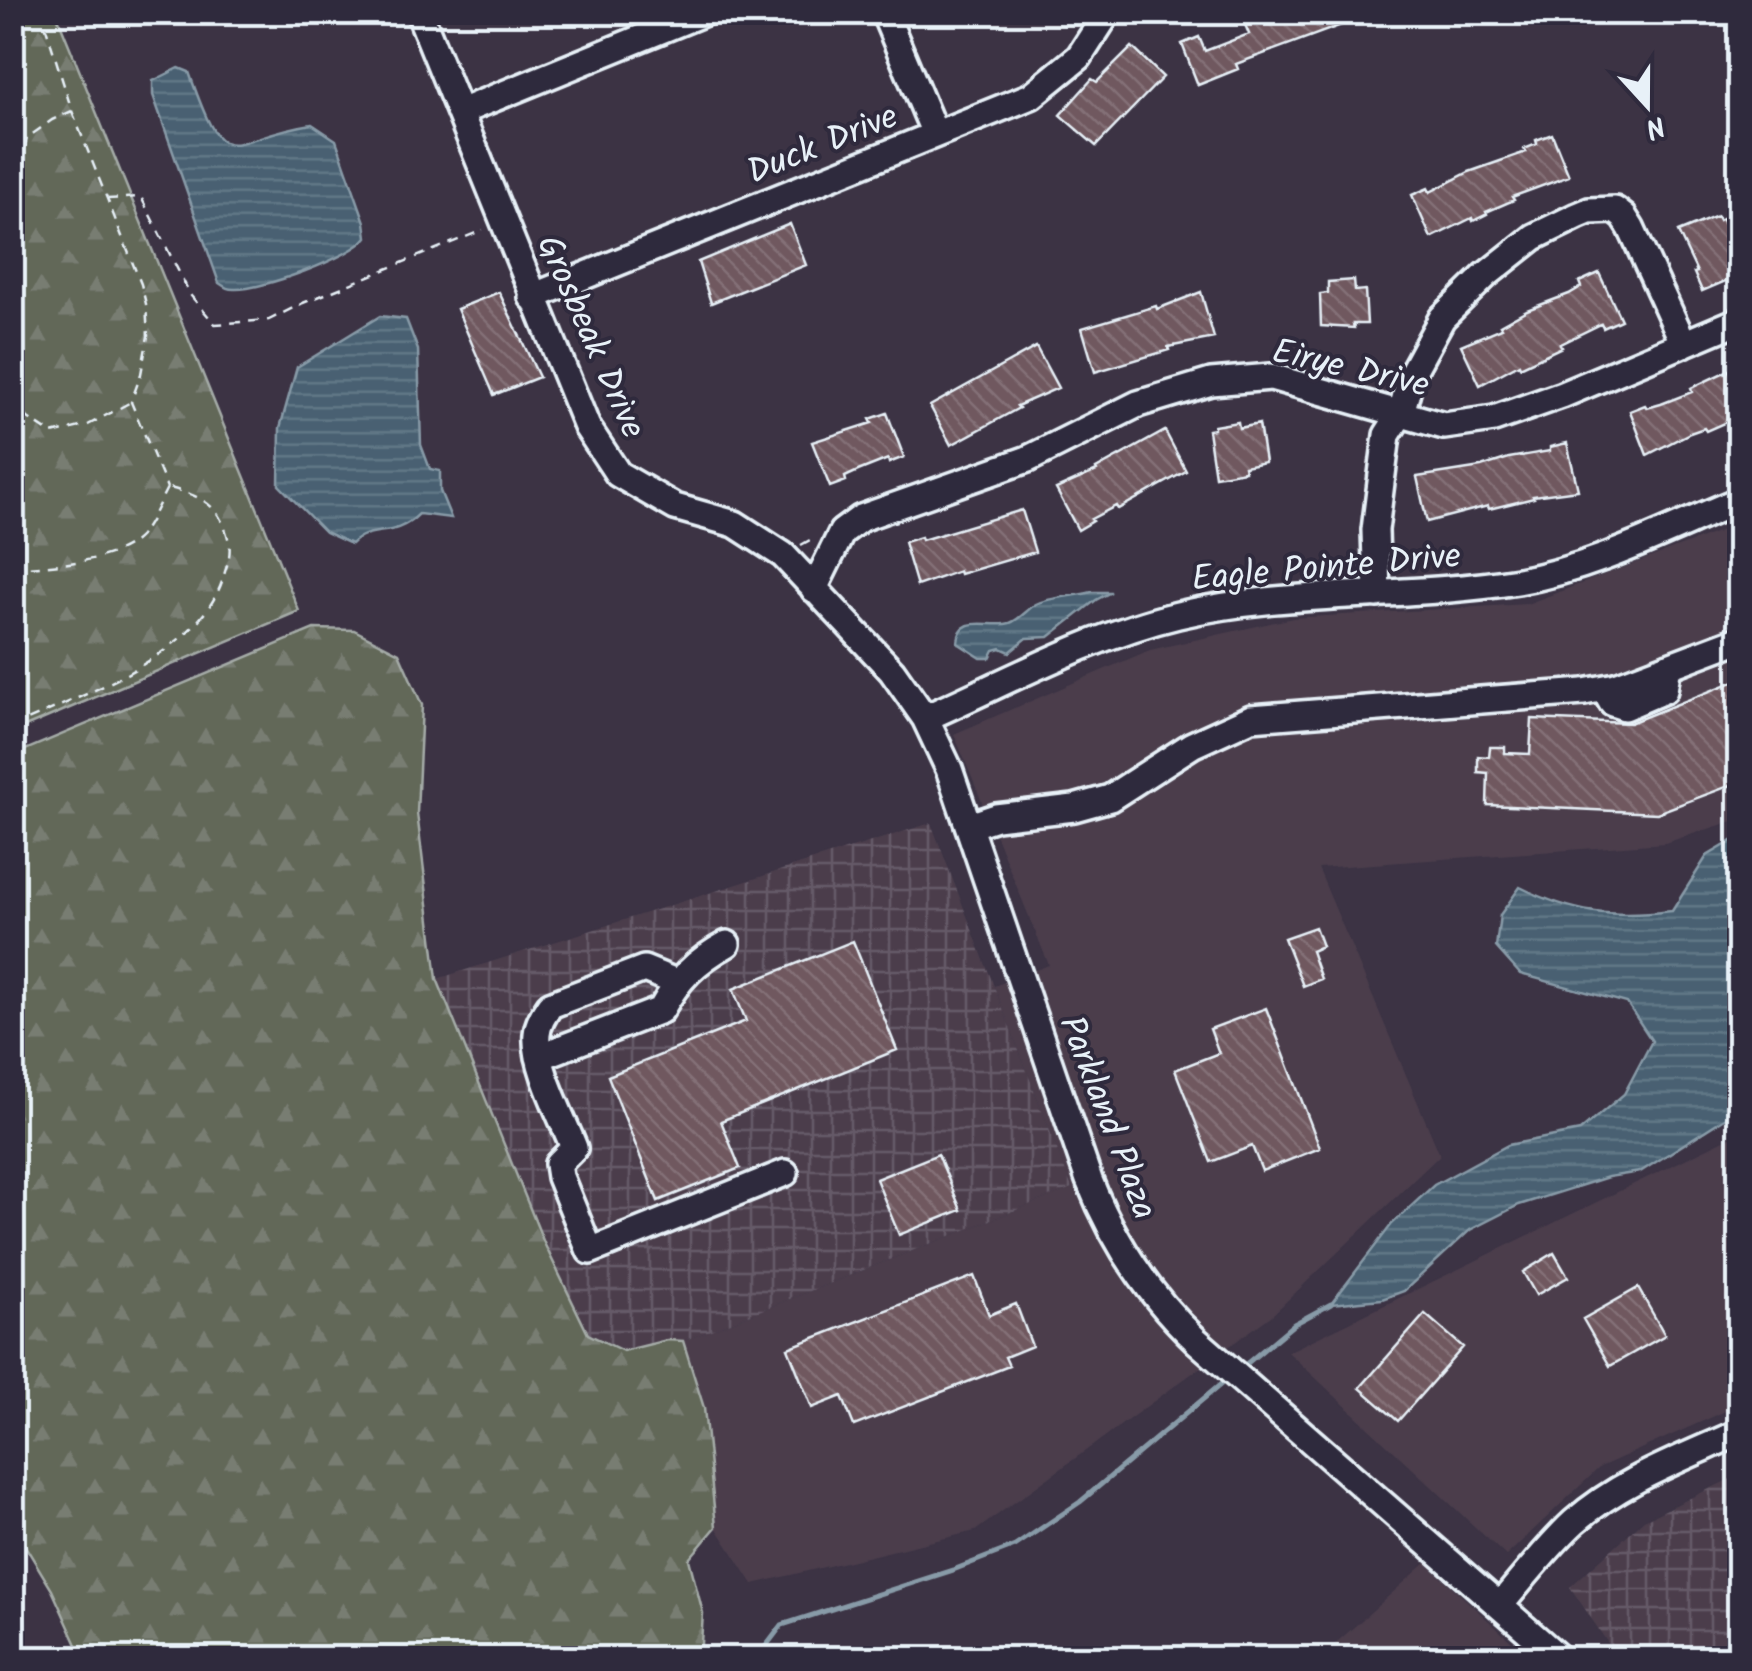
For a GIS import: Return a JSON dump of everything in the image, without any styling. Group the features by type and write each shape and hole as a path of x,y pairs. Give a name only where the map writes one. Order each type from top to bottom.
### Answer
{"street":[{"name":"Grosbeak Drive","path":"418,12 587,426 618,474 676,507 734,524 783,555 814,589"},
{"path":"460,112 705,12"},
{"path":"884,12 935,134"},
{"name":"Duck Drive","path":"532,297 1031,96 1080,57 1108,12"},
{"path":"1384,594 1388,530 1380,510 1387,435 1401,413 1412,373 1442,318 1486,274 1534,237 1588,211 1614,210 1631,228 1684,344"},
{"name":"Eirye Drive","path":"814,589 842,532 861,518 1028,459 1138,404 1211,382 1271,378 1444,426 1494,419 1562,395 1740,320"},
{"name":"Eagle Pointe Drive","path":"925,718 1118,632 1180,614 1251,603 1458,590 1524,580 1586,562 1740,500"},
{"name":"Parkland Plaza","path":"814,589 873,649 925,718 950,769 1100,1208 1149,1291 1219,1360 1559,1658"},
{"path":"969,826 1110,798 1192,745 1251,718 1604,688 1612,703 1624,706 1664,690 1668,666 1740,639"},
{"path":"539,1057 662,1010 676,982 704,956 728,944"},
{"path":"676,982 644,969 550,1005 537,1035 539,1057 574,1148 558,1164 590,1251 785,1173"},
{"path":"1501,1604 1573,1523 1604,1499 1651,1471 1740,1432"}],"path":[{"path":"12,400 28,418 52,434 88,425 130,402 141,374 148,336 141,284 72,111 41,12"},
{"path":"12,201 26,138 72,111"},
{"path":"106,199 141,197 191,296 216,324 269,320 503,222"},
{"path":"130,402 168,488"},
{"path":"12,568 74,563 123,548 140,535 168,488"},
{"path":"12,727 109,683 196,626 222,585 231,550 224,524 202,497 168,488"},
{"path":"12,1655 21,1658"}],"shaded area":[{"path":"1739,524 1739,819 1665,843 1318,868 1440,1155 1271,1316 975,1531 753,1584 716,1527 704,1408 683,1341 1072,1188 994,986 1049,965 954,734 1150,650 1293,618 1527,604"},
{"path":"931,823 1072,1188 683,1341 667,1340 623,1351 588,1334 544,1243 437,979"},
{"path":"1739,1133 1739,1405 1600,1467 1506,1556 1288,1352"},
{"path":"1739,1475 1739,1658 1618,1658 1570,1587 1644,1520"},
{"path":"1426,1563 1529,1658 1319,1658"}],"green space":[{"path":"13,12 56,13 299,611 13,732"},
{"path":"314,629 354,630 399,653 422,705 417,813 437,979 544,1243 588,1334 623,1351 667,1340 683,1341 704,1408 716,1527 689,1559 703,1613 700,1658 83,1658 52,1590 13,1526 13,755"}],"water":[{"path":"179,68 189,72 212,128 221,140 231,144 244,142 312,124 336,140 367,237 344,254 283,279 234,289 219,283 153,95 153,81"},
{"path":"380,316 406,319 418,350 421,445 430,469 440,471 440,491 451,518 419,514 400,527 367,534 351,544 325,532 279,485 280,428 297,367"},
{"path":"1111,592 1049,637 1027,638 1010,652 1001,648 994,650 990,658 981,658 958,643 960,633 970,625 1010,623 1042,601"},
{"path":"1739,837 1739,1109 1640,1172 1608,1177 1519,1205 1470,1230 1404,1291 1382,1299 1331,1304 1392,1224 1434,1185 1508,1145 1580,1131 1624,1094 1652,1041 1627,1003 1520,974 1496,947 1500,915 1520,887 1594,912 1672,911 1707,856"}],"building":[{"path":"1290,12 1374,13 1236,64 1238,69 1198,85 1182,44 1199,37 1205,51 1249,34 1243,20 1259,14 1263,23"},
{"path":"1132,47 1163,77 1096,146 1060,115 1092,79 1097,82"},
{"path":"1552,134 1569,176 1512,197 1514,200 1487,214 1431,238 1412,195 1428,188 1430,192 1469,172 1526,152 1524,149 1537,144 1536,140"},
{"path":"1717,216 1722,218 1735,257 1740,255 1740,275 1702,291 1678,232"},
{"path":"790,224 806,265 711,303 698,262"},
{"path":"1599,273 1621,320 1603,328 1601,324 1480,385 1461,345 1502,328 1500,325 1527,310 1569,294 1581,287 1579,282"},
{"path":"1354,280 1355,291 1365,290 1367,324 1353,324 1354,328 1321,326 1320,294 1328,293 1328,282"},
{"path":"499,292 539,377 494,395 457,309"},
{"path":"1201,292 1214,338 1168,347 1169,350 1095,372 1082,328 1156,306 1157,309"},
{"path":"1036,347 1058,388 1017,406 951,445 930,406"},
{"path":"1729,370 1740,370 1740,416 1706,431 1704,428 1690,433 1647,455 1630,411 1692,392 1691,388"},
{"path":"887,413 904,457 858,471 830,487 812,442 872,423 870,419"},
{"path":"1238,422 1239,428 1259,424 1265,462 1244,466 1245,471 1215,476 1208,430"},
{"path":"1165,431 1186,471 1118,509 1116,506 1091,519 1078,530 1056,489 1097,471"},
{"path":"1567,443 1578,490 1533,496 1427,522 1417,477 1481,467 1550,451 1550,447"},
{"path":"1022,510 1035,552 917,586 904,542"},
{"path":"1740,679 1740,782 1657,813 1487,805 1488,773 1478,772 1478,756 1489,757 1490,747 1505,747 1505,753 1530,754 1532,719 1630,723"},
{"path":"1315,927 1322,946 1311,951 1321,979 1303,986 1284,938"},
{"path":"853,941 897,1050 721,1121 740,1168 658,1201 608,1076 746,1021 733,989"},
{"path":"1266,1008 1320,1148 1262,1171 1252,1146 1211,1162 1175,1070 1219,1053 1210,1029"},
{"path":"938,1154 961,1210 899,1235 876,1179"},
{"path":"1554,1253 1568,1277 1536,1295 1523,1272"},
{"path":"974,1276 989,1315 1016,1304 1032,1346 1005,1357 1009,1366 854,1426 842,1396 812,1408 788,1348"},
{"path":"1638,1288 1665,1335 1610,1366 1583,1319"},
{"path":"1425,1314 1463,1347 1398,1421 1360,1388"}],"waterway":[{"path":"1239,1370 1294,1324 1331,1304"},
{"path":"757,1658 782,1625 1015,1546 1080,1502 1226,1380"}]}
